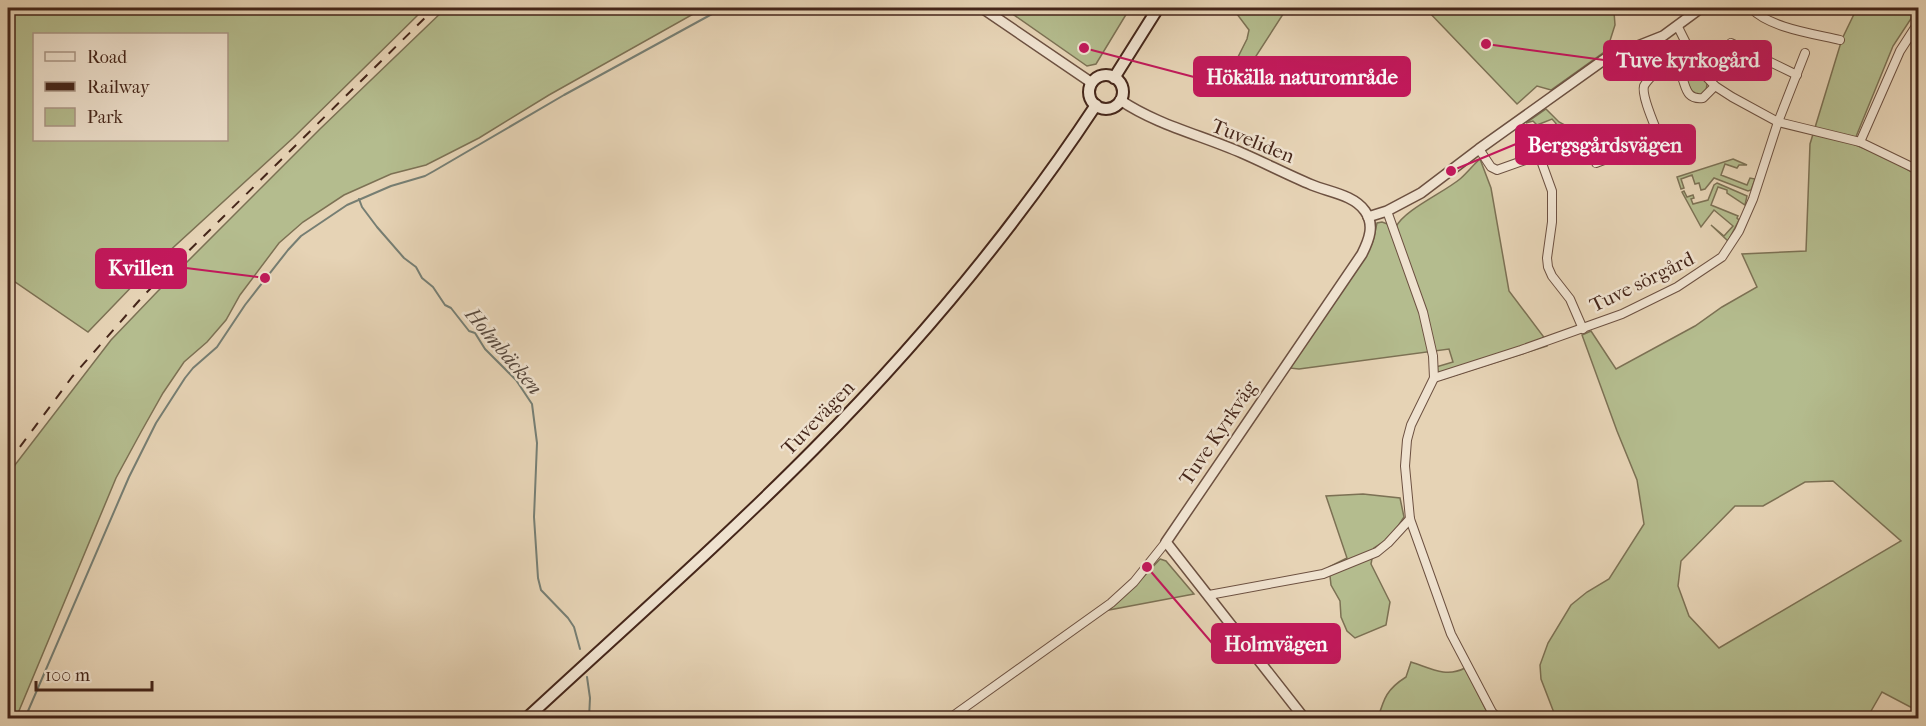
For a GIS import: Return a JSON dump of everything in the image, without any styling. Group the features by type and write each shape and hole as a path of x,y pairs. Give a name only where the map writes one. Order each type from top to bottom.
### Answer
{"main road":[{"path":"1114,78 1158,8"},
{"path":"1102,76 1114,78 1122,88 1120,100 1109,108 1096,105 1089,95 1092,83 1102,76"},
{"name":"Tuvevägen","path":"527,718 784,478 891,368 999,240 1058,162 1096,105"}],"street":[{"path":"982,8 1092,83"},
{"path":"1368,217 1388,211 1421,193 1605,59 1663,36 1701,8"},
{"path":"1752,8 1757,14 1790,28 1840,40"},
{"path":"1860,142 1900,51 1918,23"},
{"path":"1678,27 1699,69 1715,86 1778,122 1860,142 1918,170"},
{"path":"1731,44 1797,75"},
{"name":"Tuve sörgård","path":"1434,378 1622,314 1677,287 1710,267 1728,250 1739,231 1805,54"},
{"path":"1596,163 1660,139 1644,92 1646,82 1659,70 1667,68 1677,70 1682,75 1689,94 1694,98 1703,98 1715,86"},
{"name":"Tuveliden","path":"1120,100 1164,124 1242,153 1353,201 1363,208 1368,217"},
{"path":"1479,149 1491,167 1497,170 1539,154 1552,191 1552,222 1546,258 1548,267 1552,276 1570,299 1583,329"},
{"path":"1388,211 1422,312 1432,356 1434,378 1407,440 1405,466 1410,519 1456,644 1498,718"},
{"name":"Tuve Kyrkväg","path":"951,718 1111,603 1134,582 1166,542 1362,254 1370,235 1371,226 1368,217"},
{"path":"1209,595 1323,574 1377,552 1410,519"},
{"path":"1166,542 1304,718"}],"green space":[{"path":"8,8 425,8 293,138 142,276 88,332 8,277"},
{"path":"446,8 614,8 619,10 704,8 549,95 479,138 426,165 391,174 344,195 303,222 279,243 240,295 226,320 207,342 184,362 163,393 116,478 16,718 8,718 8,474 111,340 320,129"},
{"path":"1004,8 1130,8 1096,64 1087,66"},
{"path":"1226,8 1287,8 1249,67 1234,78 1230,73 1247,39 1249,30 1237,14"},
{"path":"1425,8 1610,8 1614,12 1615,25 1607,50 1551,90 1537,86 1517,104"},
{"path":"1857,8 1918,8 1893,46 1853,144 1891,159 1918,176 1918,711 1882,692 1867,718 1556,718 1541,679 1540,665 1548,643 1571,605 1609,579 1644,524 1637,480 1582,335 1591,331 1616,369 1695,326 1757,287 1742,254 1806,251 1810,144 1842,39","holes":["1833,481 1901,541 1719,648 1689,616 1678,586 1681,561 1735,506 1763,506 1805,482"]},
{"path":"1681,47 1695,70 1707,83 1706,92 1703,95 1693,94 1679,69 1664,63"},
{"path":"1546,109 1559,122 1574,130 1575,134 1542,148 1542,144 1551,140 1558,131 1556,123 1552,119 1537,125 1533,121 1526,123"},
{"path":"1480,159 1491,188 1509,291 1546,340 1547,346 1440,380 1436,367 1453,362 1449,349 1299,369 1289,368 1367,254 1377,223 1382,222 1396,227 1407,214 1460,179"},
{"path":"1733,159 1747,165 1739,165 1737,168 1725,164 1721,175 1747,185 1750,178 1755,179 1751,190 1748,191 1714,178 1705,189 1701,190 1699,183 1695,184 1692,175 1681,179 1684,188 1681,189 1677,177"},
{"path":"1717,183 1747,196 1745,205 1727,193 1727,190 1718,187 1711,205 1738,216 1739,220 1728,241 1711,225 1724,236 1733,226 1714,210 1701,227 1682,192 1684,191 1687,197 1693,195 1694,198 1691,199 1693,204 1708,200"},
{"path":"1363,494 1400,498 1404,517 1391,537 1374,548 1371,564 1390,602 1386,625 1355,638 1347,631 1341,617 1340,601 1331,585 1329,567 1347,558 1326,496"},
{"path":"1160,559 1166,561 1194,594 1109,610 1136,585"},
{"path":"1411,662 1445,672 1465,668 1486,710 1494,718 1451,718 1444,715 1436,718 1378,718 1387,695 1406,677"}],"waterway":[{"path":"25,718 129,477 156,423 185,378 217,347 245,305 301,236 347,205 391,186 425,176 564,95 723,8"},
{"name":"Holmbäcken","path":"359,199 362,207 377,227 404,258 416,267 422,278 433,287 445,305 451,308 469,331 475,333 485,349 516,380 532,404 537,443 534,517 538,578 541,590 574,627 580,649"},
{"name":"Holmbäcken","path":"587,677 590,698 589,718"}],"railway":[{"path":"8,463 72,377 144,295 435,8"}],"place":[{"name":"Tuve kyrkogård","path":"1486,44"},
{"name":"Hökälla naturområde","path":"1084,48"},
{"name":"Bergsgårdsvägen","path":"1451,171"},
{"name":"Kvillen","path":"265,278"},
{"name":"Holmvägen","path":"1147,567"}]}
